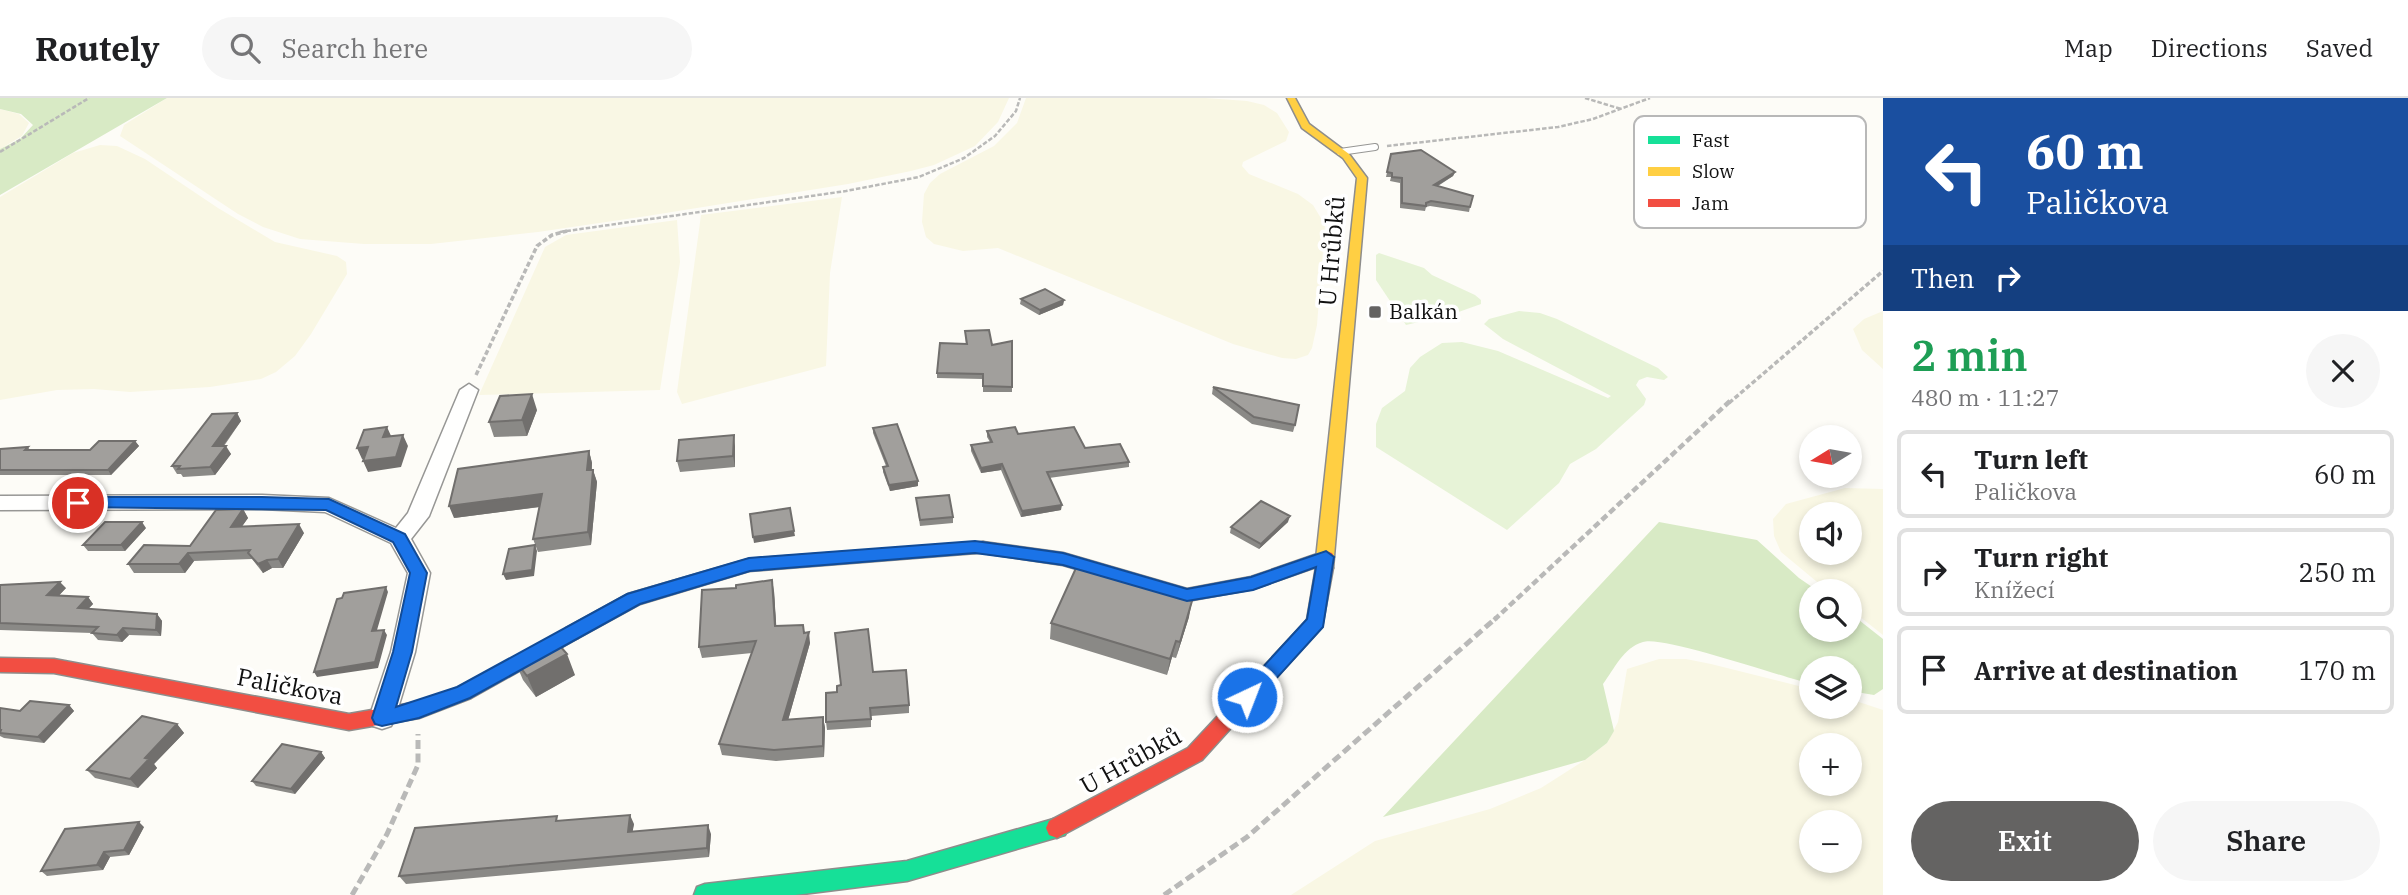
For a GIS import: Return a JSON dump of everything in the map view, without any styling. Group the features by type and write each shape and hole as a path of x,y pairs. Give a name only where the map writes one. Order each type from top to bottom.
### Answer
{"street":[{"name":"U Hrůbků","path":"705,895 907,872 1051,831 1195,754 1316,622 1326,557 1362,178 1340,152 1305,126 1291,98"},
{"path":"399,538 418,516 469,390"},
{"path":"0,503 262,502 329,505 399,538 419,573 403,652 382,718"},
{"name":"Paličkova","path":"0,665 54,666 349,722 419,710 464,693 634,599 749,565 975,547 1063,559 1187,595 1253,583 1326,557"}],"lane":[{"path":"1340,152 1375,147"}],"path":[{"path":"0,152 89,98"},
{"path":"469,390 537,246 552,235 846,191 921,176 971,155 998,134 1019,105 1020,98"},
{"path":"1585,98 1621,109"},
{"path":"1375,147 1560,127 1650,98"},
{"path":"1164,895 1257,828 1549,571 1741,392 1883,271"},
{"path":"352,895 387,834 418,765 419,710"}],"shaded area":[{"path":"167,98 1009,98 998,122 975,146 934,165 911,171 848,184 538,232 431,244 364,244 300,239 263,227 238,214 120,136 124,125"},
{"path":"1026,98 1205,98 1247,101 1264,105 1277,113 1289,132 1286,141 1243,162 1242,166 1249,174 1298,194 1313,205 1325,225 1317,325 1308,355 1296,359 1282,358 1233,344 998,248 963,251 934,244 926,237 922,222 924,194 930,183 940,174 994,146 1017,123"},
{"path":"0,109 19,114 29,123 22,136 0,149"},
{"path":"100,145 117,146 145,159 275,242 337,256 346,262 347,274 295,356 276,372 261,379 210,387 130,392 57,390 0,400 0,197 73,153"},
{"path":"842,197 830,273 826,366 682,404 677,392 701,215"},
{"path":"677,220 680,262 660,390 479,395 545,247 566,235"},
{"path":"1883,311 1883,369 1862,350 1853,329 1864,319"},
{"path":"1845,488 1883,489 1883,635 1862,618 1862,579 1814,579 1781,552 1774,536 1773,519 1786,504"},
{"path":"1659,659 1686,659 1799,686 1799,719 1862,719 1862,703 1883,710 1883,895 1291,895 1375,841 1490,809 1541,788 1607,743 1618,722 1627,669"}],"green space":[{"path":"0,98 167,98 0,195 0,149 20,139 33,125 21,114 0,109"},
{"path":"1379,253 1424,268 1432,275 1475,295 1481,300 1481,304 1406,325 1376,280 1376,255"},
{"path":"1519,311 1540,313 1557,319 1658,368 1668,377 1664,380 1647,377 1639,380 1636,385 1646,399 1644,405 1596,449 1570,464 1559,483 1507,530 1376,447 1376,424 1382,408 1405,391 1410,368 1420,357 1442,343 1462,342 1498,351 1608,398 1611,396 1503,339 1484,324 1489,319"},
{"path":"1659,522 1757,540 1800,579 1799,642 1862,642 1862,622 1883,639 1883,689 1874,695 1862,693 1862,656 1799,656 1799,680 1697,650 1643,642 1625,654 1603,684 1614,731 1607,743 1585,760 1383,817"}],"building":[{"path":"1421,150 1455,172 1434,185 1473,196 1470,207 1431,201 1426,203 1426,206 1402,203 1402,178 1392,177 1392,173 1387,172 1391,154"},
{"path":"1045,289 1064,300 1040,310 1021,299"},
{"path":"989,330 992,345 1012,341 1012,387 983,386 983,374 937,373 940,343 967,344 965,331"},
{"path":"1213,387 1299,405 1295,425 1254,417"},
{"path":"532,394 522,420 489,422 500,396"},
{"path":"237,413 213,446 226,446 210,467 178,469 180,466 172,466 212,414"},
{"path":"897,424 918,481 889,485 883,467 888,466 873,428"},
{"path":"387,427 383,437 403,435 396,457 363,461 368,447 357,448 364,430"},
{"path":"1015,427 1018,434 1074,427 1085,448 1120,444 1129,462 1047,472 1062,505 1022,511 1002,464 981,468 971,445 992,442 987,431"},
{"path":"734,435 733,456 677,461 679,440"},
{"path":"99,441 135,441 108,470 0,470 0,449 28,447 25,450 90,450"},
{"path":"589,451 587,470 593,470 588,532 533,539 542,494 449,506 458,469"},
{"path":"949,495 953,517 920,520 916,498"},
{"path":"1261,501 1290,516 1261,544 1231,527"},
{"path":"790,508 794,531 753,537 750,514"},
{"path":"243,509 231,527 299,524 278,559 258,564 248,553 250,550 188,553 179,564 128,564 144,545 190,546 216,510"},
{"path":"105,522 142,522 121,545 83,545"},
{"path":"535,545 532,570 503,574 509,549"},
{"path":"1076,568 1192,601 1180,642 1176,641 1170,659 1051,623"},
{"path":"772,580 775,626 803,625 804,633 809,632 783,720 823,717 823,746 774,750 719,744 756,641 699,647 702,590 736,588 736,585"},
{"path":"60,582 47,595 88,597 78,608 157,614 156,630 123,628 117,635 92,633 98,627 0,623 0,585"},
{"path":"386,587 372,631 384,630 375,662 314,672 337,599 342,598 344,593"},
{"path":"868,629 873,672 906,670 909,705 870,708 871,719 826,722 826,693 837,692 837,686 841,685 835,633"},
{"path":"553,638 567,654 527,676 514,659"},
{"path":"30,701 69,705 38,737 0,733 0,708 20,711"},
{"path":"142,716 177,724 145,758 149,759 130,779 87,770"},
{"path":"282,744 321,752 291,789 252,781"},
{"path":"630,815 628,832 708,825 707,848 399,876 415,828 557,816 556,821"},
{"path":"139,822 124,850 104,852 97,865 41,871 65,829"}],"traffic: fast":[{"path":"705,895 907,871 1057,828"}],"traffic: slow":[{"path":"1291,98 1305,126 1346,156 1362,178 1324,568"},
{"path":"572,633 634,599 749,565 983,548"}],"traffic: jam":[{"path":"983,548 1063,559 1187,595 1253,583 1326,557"},
{"path":"1057,828 1195,754 1316,622 1324,568"},
{"path":"0,665 54,666 349,722 419,710 464,693 572,633"}],"place":[{"name":"Balkán","path":"1375,312"}],"route":[{"path":"78,503 262,502 329,505 399,538 419,573 403,652 382,718 419,710 464,693 634,599 749,565 975,547 1063,559 1187,595 1253,583 1326,557 1316,622 1247,697"}]}
